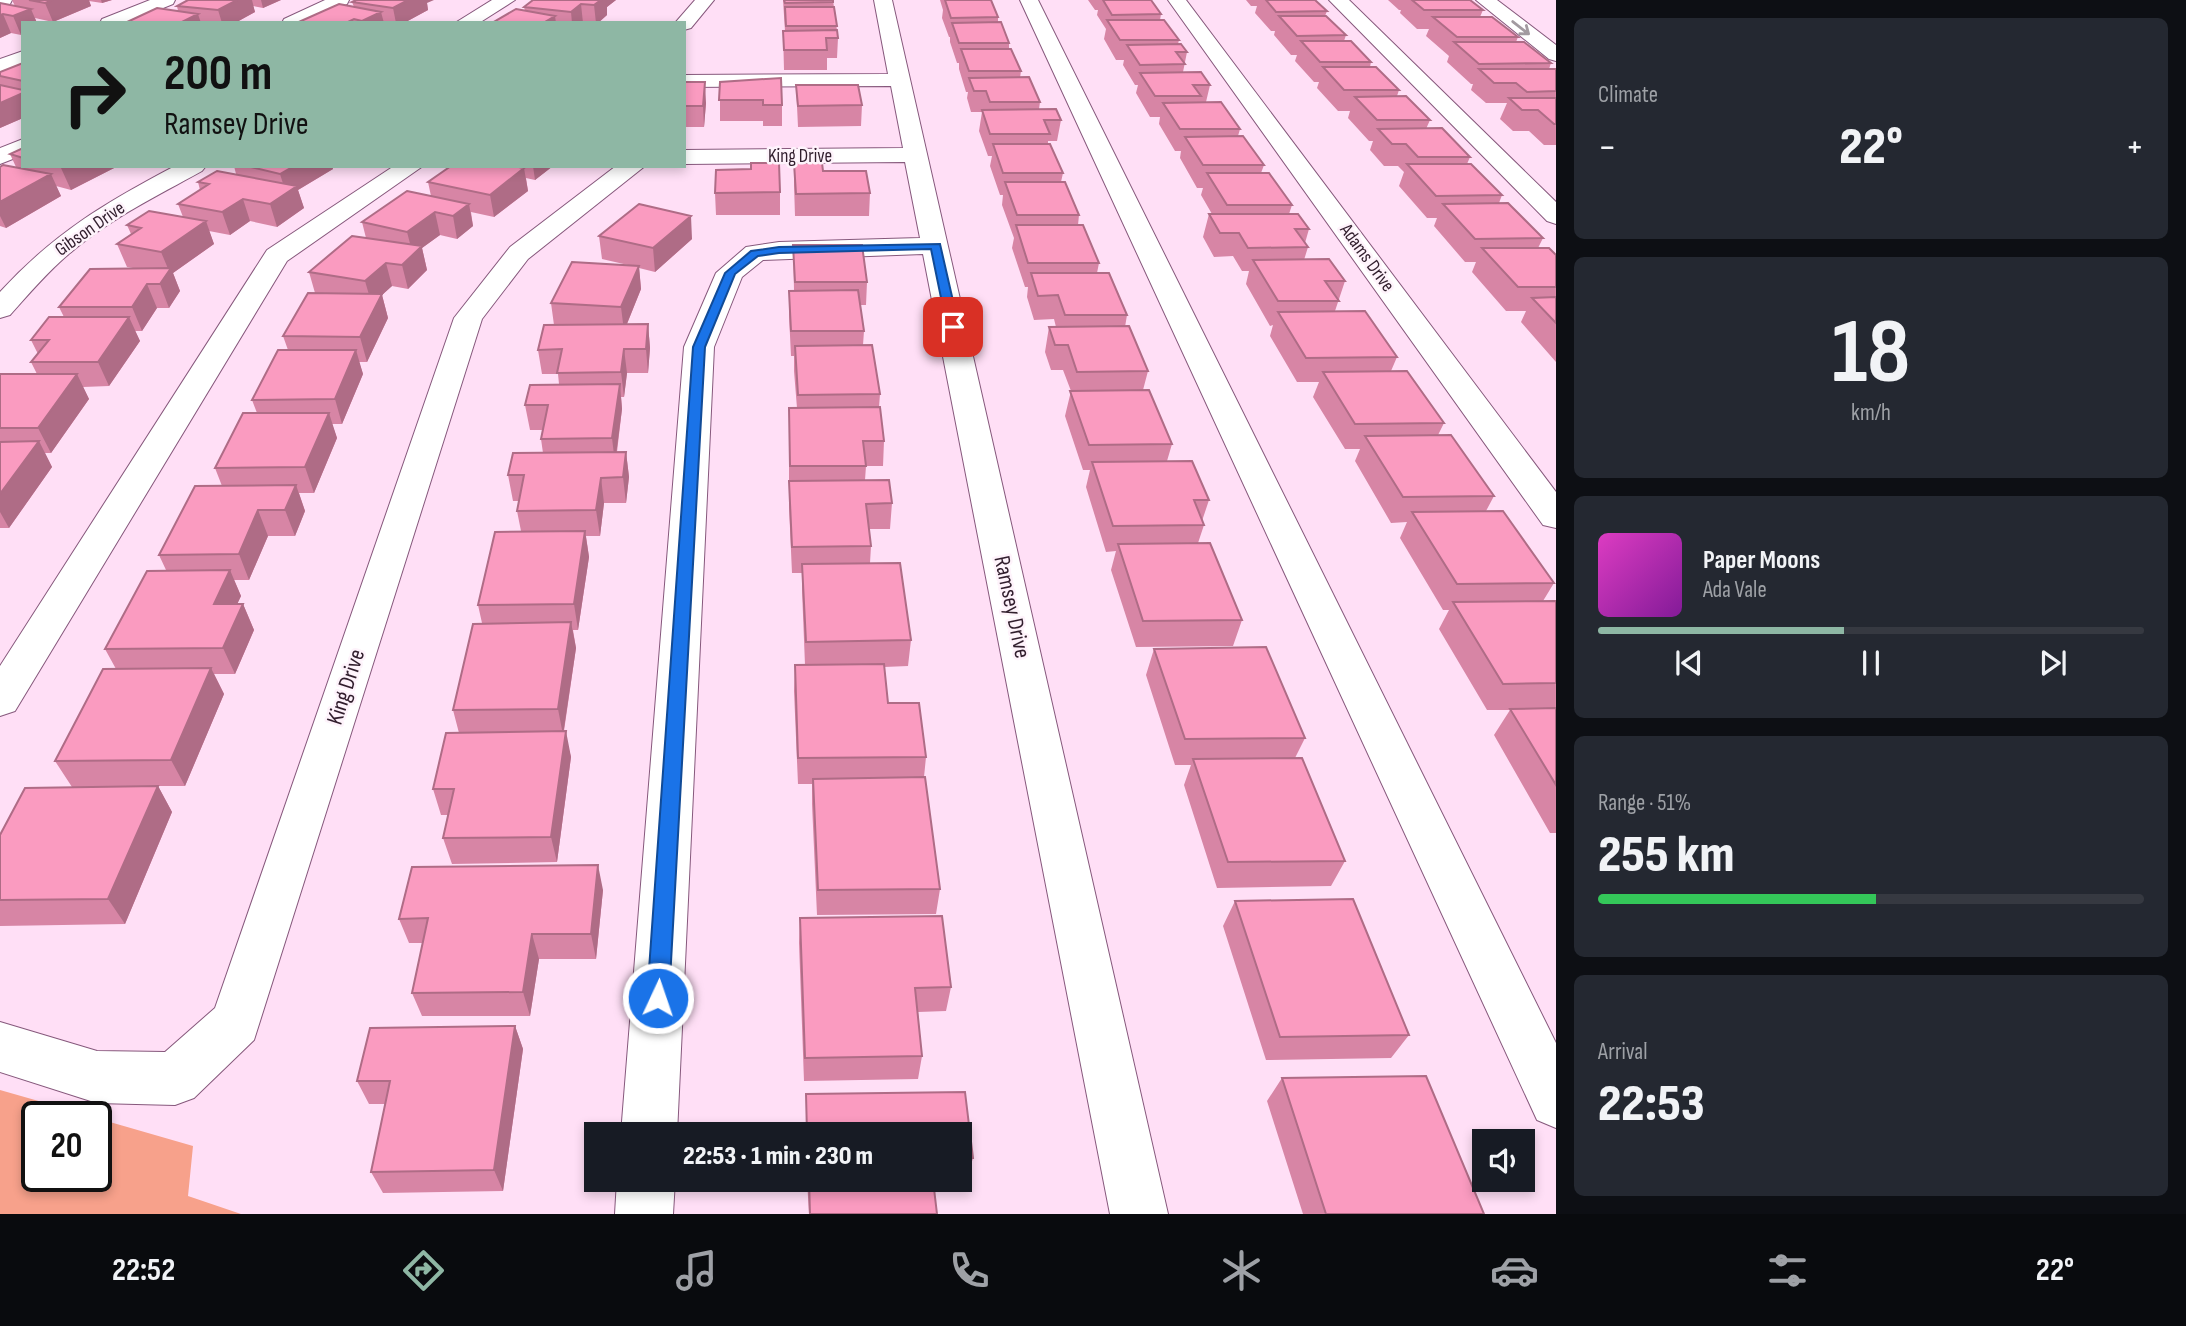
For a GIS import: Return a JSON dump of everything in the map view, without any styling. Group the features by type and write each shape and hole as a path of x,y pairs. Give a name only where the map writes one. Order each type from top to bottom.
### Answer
{"street":[{"path":"114,21 166,0"},
{"path":"294,21 340,0"},
{"path":"468,21 506,0"},
{"path":"686,22 705,0"},
{"name":"Ramsey Drive","path":"884,0 1139,1214"},
{"path":"1029,0 1556,1101"},
{"name":"Adams Drive","path":"1177,0 1556,517"},
{"path":"1338,0 1556,216"},
{"path":"1485,0 1556,55"},
{"path":"0,66 21,58"},
{"path":"686,81 901,80"},
{"path":"0,157 21,147"},
{"name":"King Drive","path":"686,157 917,155"},
{"name":"Gibson Drive","path":"0,309 35,270 72,237 117,207 190,168"},
{"path":"0,700 277,256 408,168"},
{"name":"King Drive","path":"0,1047 97,1077 175,1079 236,1023 468,318 519,253 630,168"},
{"path":"650,1122 699,347 730,273 755,253 936,246"},
{"path":"644,1214 645,1192"}],"shaded area":[{"path":"0,1090 38,1101 21,1101 21,1192 112,1192 112,1123 193,1146 188,1196 241,1214 0,1214"}],"building":[{"path":"29,0 53,0 45,3"},
{"path":"188,0 237,0 218,10 177,6"},
{"path":"408,0 393,8 352,2"},
{"path":"533,0 601,0 594,5 581,4 571,12 524,7"},
{"path":"784,0 833,0 833,2 785,3"},
{"path":"945,0 991,0 998,17 951,18"},
{"path":"1103,0 1151,0 1161,14 1112,15"},
{"path":"1266,0 1315,0 1327,11 1276,12"},
{"path":"1412,0 1470,0 1483,10 1424,10"},
{"path":"0,3 31,9 13,16 0,15"},
{"path":"339,4 381,12 362,21 301,21"},
{"path":"785,7 834,7 837,26 786,26"},
{"path":"157,8 198,14 184,21 129,21"},
{"path":"516,9 555,16 546,21 495,21"},
{"path":"1279,16 1326,16 1346,35 1297,36"},
{"path":"1433,17 1492,17 1518,37 1457,37"},
{"path":"1107,20 1164,20 1179,40 1120,40"},
{"path":"1001,22 1009,43 959,43 952,23"},
{"path":"837,30 838,38 826,38 827,50 784,50 783,31"},
{"path":"1301,41 1351,41 1371,62 1320,62"},
{"path":"1454,42 1524,42 1551,63 1479,64"},
{"path":"1181,44 1187,52 1176,52 1185,64 1140,65 1127,45"},
{"path":"961,49 1011,49 1021,71 969,71"},
{"path":"21,64 21,81 0,76 0,72"},
{"path":"1323,67 1376,67 1399,90 1344,90"},
{"path":"1479,69 1556,69 1556,91 1527,92 1516,83 1494,83"},
{"path":"1201,72 1210,85 1193,85 1201,96 1155,96 1140,73"},
{"path":"1029,77 1040,102 990,102 986,91 974,91 969,78"},
{"path":"781,78 782,105 763,105 763,100 719,100 720,82"},
{"path":"686,82 705,82 703,106 686,106"},
{"path":"0,85 21,90 21,94 0,103"},
{"path":"796,85 858,85 862,105 798,106"},
{"path":"1406,96 1430,120 1377,120 1355,97"},
{"path":"1509,98 1556,98 1556,124 1538,110 1522,110"},
{"path":"1221,102 1240,129 1180,129 1163,103"},
{"path":"1056,109 1061,120 1044,120 1050,134 990,134 982,110"},
{"path":"1442,128 1470,157 1418,157 1406,144 1392,144 1378,129"},
{"path":"1243,136 1264,165 1203,165 1185,137"},
{"path":"993,144 1050,144 1063,173 1003,173"},
{"path":"21,149 21,157 10,154"},
{"path":"751,163 779,163 780,192 715,193 716,170 751,169"},
{"path":"794,163 822,163 823,171 866,171 870,193 796,194"},
{"path":"1407,164 1471,164 1502,195 1436,196"},
{"path":"3,165 51,174 0,202 0,167"},
{"path":"255,168 290,168 280,174"},
{"path":"448,168 524,168 490,195 428,182"},
{"path":"217,171 297,186 270,204 243,199 222,212 178,204 209,184 198,182"},
{"path":"1207,173 1269,173 1292,205 1227,205"},
{"path":"1005,182 1065,182 1079,215 1017,215"},
{"path":"407,191 469,204 453,216 435,212 407,232 362,222"},
{"path":"1508,203 1543,238 1475,239 1443,204"},
{"path":"639,204 691,216 653,248 599,236"},
{"path":"149,211 206,221 161,252 117,244 141,228 127,225"},
{"path":"1209,214 1298,214 1309,229 1295,229 1308,247 1248,248 1239,233 1220,233"},
{"path":"1016,225 1083,225 1099,263 1028,263"},
{"path":"352,236 422,246 402,265 386,263 365,281 309,272"},
{"path":"793,245 862,245 867,282 795,282"},
{"path":"1482,248 1549,248 1556,255 1556,287 1518,287"},
{"path":"1329,259 1345,281 1325,281 1339,301 1278,301 1253,260"},
{"path":"572,262 639,266 621,307 551,303"},
{"path":"171,268 160,284 147,284 132,307 59,307 90,269"},
{"path":"1031,273 1109,273 1127,315 1065,315 1058,295 1038,296"},
{"path":"858,290 864,331 791,331 789,291"},
{"path":"308,293 382,294 360,337 283,336"},
{"path":"1556,297 1556,323 1532,298"},
{"path":"1365,311 1397,357 1306,358 1278,312"},
{"path":"49,317 129,317 98,362 31,362 49,340 31,340"},
{"path":"648,324 646,349 624,349 621,372 557,373 562,349 538,350 544,325"},
{"path":"1129,326 1148,371 1077,372 1068,345 1055,345 1049,327"},
{"path":"872,345 880,394 798,395 795,346"},
{"path":"278,350 356,350 335,399 252,400"},
{"path":"1407,371 1444,423 1355,424 1323,372"},
{"path":"0,374 77,374 38,428 0,428"},
{"path":"620,384 612,438 541,439 548,405 525,405 530,385"},
{"path":"1149,390 1172,444 1089,445 1070,391"},
{"path":"880,407 884,441 863,441 866,466 790,466 789,408"},
{"path":"243,413 329,413 305,467 215,468"},
{"path":"1451,435 1494,496 1403,497 1365,436"},
{"path":"39,441 0,494 0,442"},
{"path":"626,452 623,477 601,478 596,510 517,511 524,475 508,475 513,453"},
{"path":"1192,461 1209,500 1194,500 1204,525 1113,526 1092,462"},
{"path":"889,480 892,503 866,504 871,546 792,547 789,481"},
{"path":"296,485 285,510 258,510 239,554 159,555 195,486"},
{"path":"1503,511 1554,583 1457,584 1412,512"},
{"path":"585,531 574,604 478,605 495,532"},
{"path":"1210,543 1242,620 1143,621 1118,544"},
{"path":"900,563 911,640 806,642 802,564"},
{"path":"230,570 214,604 243,604 223,648 105,649 147,571"},
{"path":"1556,601 1556,683 1503,684 1453,602"},
{"path":"571,622 558,709 453,710 473,624"},
{"path":"1266,647 1305,738 1185,739 1154,649"},
{"path":"884,664 888,703 919,703 926,757 798,758 795,665"},
{"path":"211,668 171,760 55,761 103,669"},
{"path":"1556,708 1556,785 1510,709"},
{"path":"566,731 551,837 443,838 454,789 433,789 446,733"},
{"path":"1302,758 1345,861 1228,862 1193,759"},
{"path":"925,777 940,889 818,890 813,779"},
{"path":"158,786 108,899 0,900 0,835 25,788"},
{"path":"598,865 591,934 532,934 523,992 412,993 428,918 399,919 412,867"},
{"path":"1353,899 1409,1035 1280,1037 1235,901"},
{"path":"942,916 951,987 915,988 922,1056 805,1058 800,918"},
{"path":"515,1026 494,1170 371,1172 390,1081 357,1081 370,1028"},
{"path":"1426,1076 1472,1185 1472,1192 1475,1192 1484,1214 1326,1214 1282,1078"},
{"path":"965,1092 969,1122 807,1122 806,1094"},
{"path":"809,1192 934,1192 937,1214 810,1214"}],"route":[{"path":"658,998 699,347 730,273 755,253 936,246 953,327"}]}
